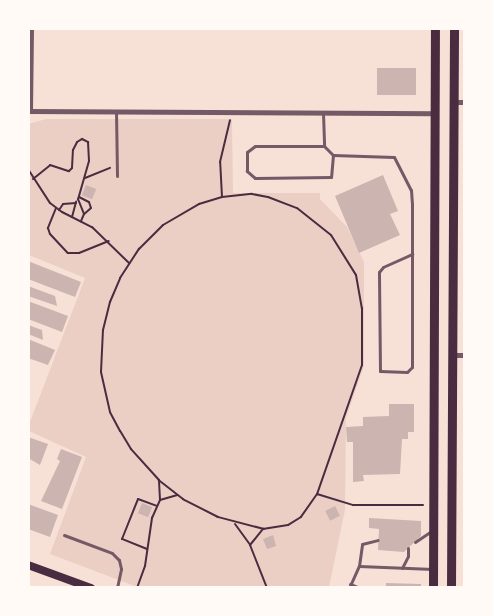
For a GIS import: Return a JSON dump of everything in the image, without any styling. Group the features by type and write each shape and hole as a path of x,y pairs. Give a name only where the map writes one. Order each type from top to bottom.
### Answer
{"highway":[{"path":"433,588 435,28"},
{"path":"451,588 450,355 453,28"},
{"path":"434,113 453,102"},
{"path":"433,355 450,355"}],"main road":[{"path":"28,566 90,587"}],"street":[{"path":"31,28 29,111 434,113"},
{"path":"453,102 465,102"},
{"path":"450,355 465,355"}],"lane":[{"path":"116,111 117,176"},
{"path":"323,112 324,146 333,155 333,175 328,178 255,178 247,171 247,152 255,146 324,146"},
{"path":"333,155 389,155 398,161 411,190 412,254 411,367 407,372 380,370 379,272 383,267 412,254"},
{"path":"415,542 421,540 433,529"},
{"path":"64,535 112,553 121,569 117,588"},
{"path":"360,588 350,586 358,566 362,544 378,540"},
{"path":"402,568 408,556 408,549"},
{"path":"358,566 433,570"}],"path":[{"path":"222,197 220,162 228,135 230,112"},
{"path":"33,179 50,165 69,171 74,159 74,150 82,139 88,142 89,150 83,180 72,217"},
{"path":"83,180 102,169 117,167"},
{"path":"28,169 33,179 58,209 81,221 108,241 129,263"},
{"path":"252,194 268,197 297,208 331,235 356,275 362,308 362,365 317,494 302,517 288,525 264,529 233,522 178,495 159,480 137,457 110,412 101,372 103,330 110,302 129,263 151,236 171,219 199,204 222,197 252,194"},
{"path":"78,199 84,214"},
{"path":"81,221 84,214 91,208 89,202 78,199 63,204 48,228 50,234 68,253 79,253 108,241"},
{"path":"137,588 148,549 149,529 160,500 159,480"},
{"path":"317,494 353,505 433,504"},
{"path":"160,500 178,495"},
{"path":"148,549 122,539 138,499 157,506"},
{"path":"233,522 250,545 267,588"},
{"path":"250,545 264,529"}],"shaded area":[{"path":"46,119 232,119 233,193 320,193 320,199 347,227 364,262 364,366 346,418 345,510 329,587 137,587 50,554 86,457 29,431 28,427 85,278 29,255 28,124"}],"building":[{"path":"377,68 416,68 416,95 377,95"},
{"path":"383,175 398,211 390,214 400,235 359,253 335,196"},
{"path":"86,185 96,189 92,199 82,195"},
{"path":"28,261 81,282 75,297 28,279"},
{"path":"28,286 55,296 57,306 28,296"},
{"path":"28,301 68,316 62,332 28,319"},
{"path":"28,325 42,330 43,340 28,334"},
{"path":"28,339 55,350 48,365 28,358"},
{"path":"389,404 414,404 414,432 408,432 408,439 402,439 400,474 363,475 364,481 353,482 353,442 347,442 346,427 363,426 363,417 389,416"},
{"path":"28,437 48,444 40,465 28,458"},
{"path":"61,449 82,457 62,509 41,501 60,461 57,459"},
{"path":"142,503 152,507 148,517 138,513"},
{"path":"28,504 58,515 50,537 28,529"},
{"path":"335,506 340,516 330,521 325,511"},
{"path":"369,518 421,521 421,536 404,552 378,550 379,529 369,528"},
{"path":"273,535 276,546 267,549 263,539"},
{"path":"386,583 421,584 421,588 386,588"}]}
